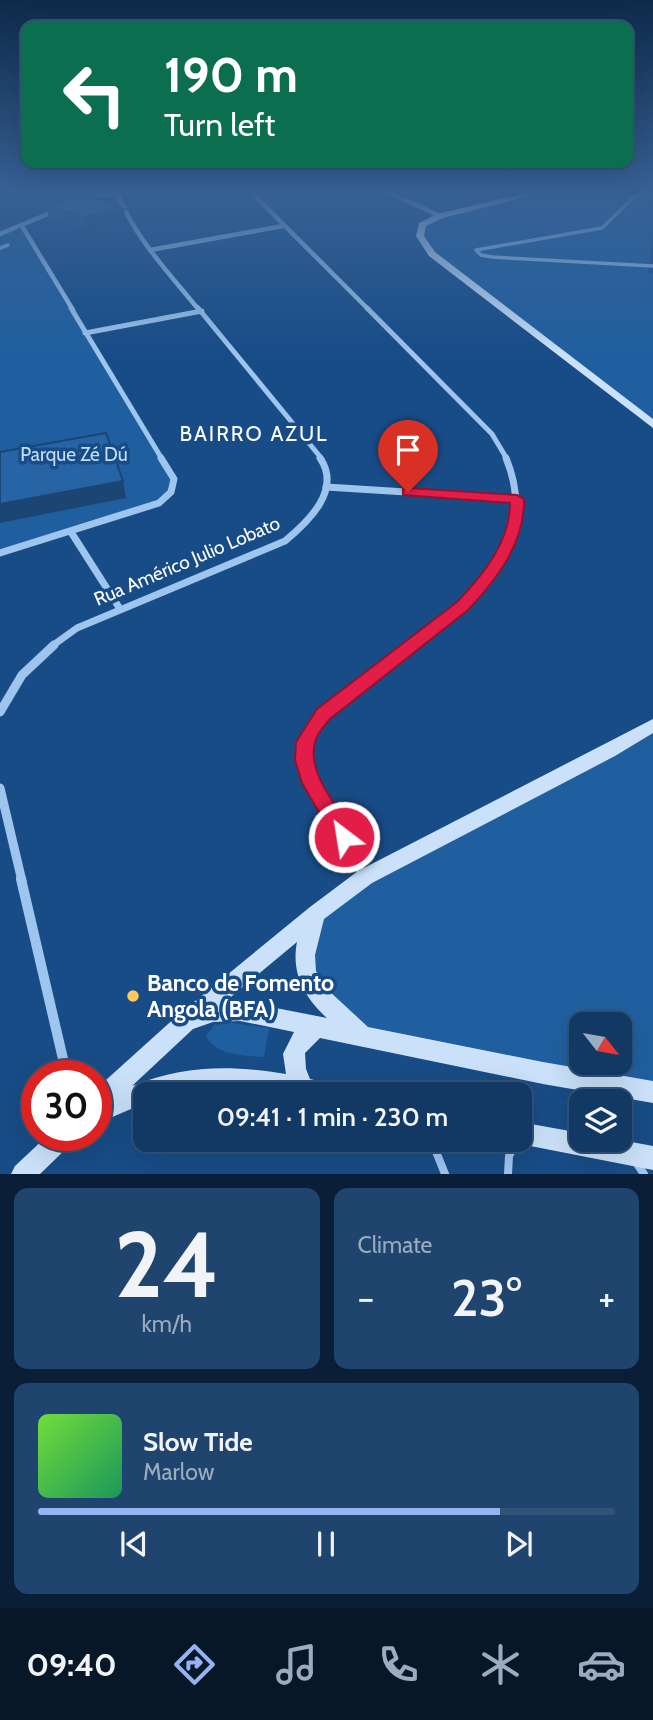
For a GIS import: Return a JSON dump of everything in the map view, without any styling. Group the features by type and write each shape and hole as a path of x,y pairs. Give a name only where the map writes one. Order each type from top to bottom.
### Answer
{"street":[{"path":"0,553 159,503 172,492 174,479 33,245"},
{"path":"146,245 323,461 327,473 326,487 517,499"},
{"path":"150,250 179,245"},
{"path":"302,245 492,434 512,466 517,482 517,517 513,535 496,567 481,587 463,606 324,714 305,742 305,760 312,783 365,877"},
{"path":"425,245 432,254 653,425"},
{"path":"85,333 202,311"},
{"name":"Rua Américo Julio Lobato","path":"0,712 22,674 49,647 77,628 285,541 309,523 322,502 326,487"},
{"path":"71,532 120,609"},
{"path":"112,1089 185,1022 365,877 609,751 653,724"},
{"path":"0,788 63,1060"},
{"path":"317,913 304,948 304,973 324,1002 365,1038"},
{"path":"185,1022 213,1013 240,1011 365,1038 653,1092"},
{"path":"300,1082 293,1069 293,1052 302,1037 317,1027"},
{"path":"183,1082 256,1082"},
{"path":"112,1105 133,1095"},
{"path":"532,1138 653,1158"},
{"path":"23,1174 47,1151"}],"lane":[{"path":"0,248 8,245"},
{"path":"494,245 475,250 481,255 492,257 653,266"},
{"path":"436,1152 445,1174"},
{"path":"508,1174 511,1152"},
{"path":"629,1153 644,1174"}],"green space":[{"name":"Parque Zé Dú","path":"0,245 33,245 174,479 166,499 0,553"},
{"path":"425,245 652,245 648,272 653,273 653,425"},
{"path":"653,725 653,1092 365,1038 304,961 317,913"},
{"path":"231,1023 269,1028 264,1057 223,1051 211,1043 206,1036 214,1025"}],"building":[{"path":"106,433 123,481 0,504 0,452"}],"place":[{"name":"Banco de Fomento Angola (BFA)","path":"133,996"}],"district":[{"name":"BAIRRO AZUL","path":"254,433"}],"route":[{"path":"344,837 312,783 305,760 305,742 312,729 341,699 463,606 496,567 513,535 517,517 517,499 408,492"}]}
